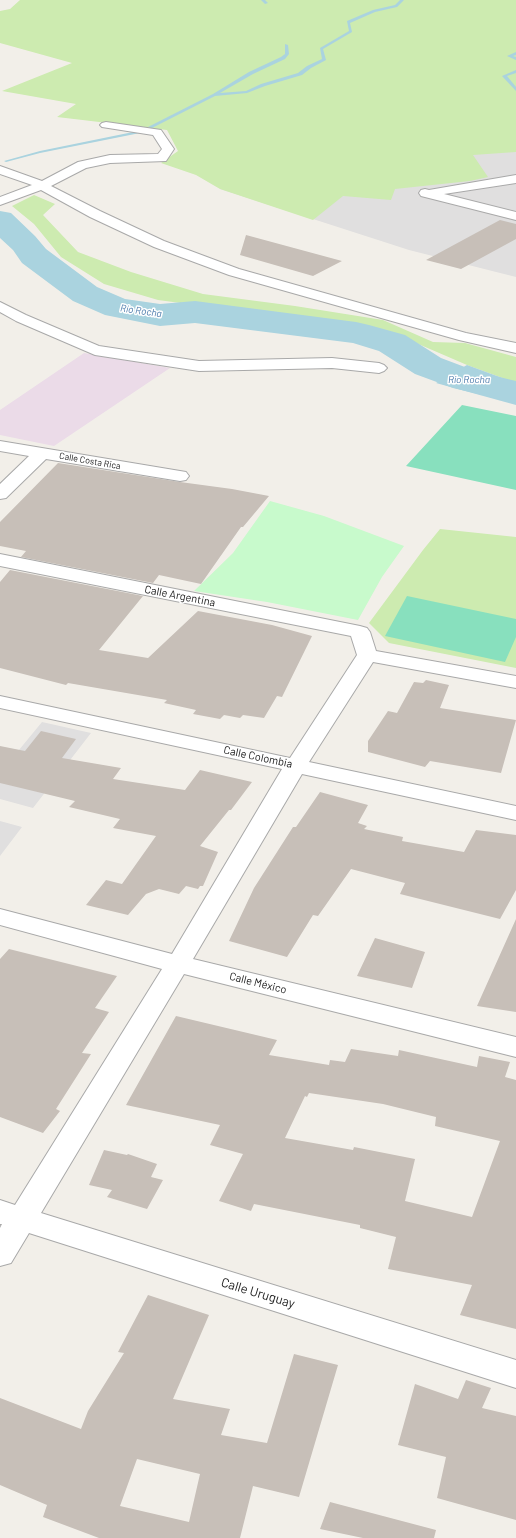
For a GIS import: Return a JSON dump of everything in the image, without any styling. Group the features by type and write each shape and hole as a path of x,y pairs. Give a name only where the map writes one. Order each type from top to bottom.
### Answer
{"street":[{"path":"5,199 41,186 82,165 110,160 162,158 168,149 157,132 106,125"},
{"path":"0,170 41,186 159,244 234,272 464,337 516,348"},
{"path":"516,179 425,194 516,216"},
{"path":"0,306 21,318 95,350 198,366 332,363 379,368"},
{"name":"Calle Costa Rica","path":"0,446 180,476"},
{"path":"0,494 42,453"},
{"name":"Calle Argentina","path":"0,560 360,632 367,655"},
{"path":"0,1254 10,1216 178,964 296,765 367,655 516,682"},
{"name":"Calle Colombia","path":"0,702 516,813"},
{"name":"Calle México","path":"0,917 178,964 516,1047"},
{"name":"Calle Uruguay","path":"10,1216 516,1374"}],"shaded area":[{"path":"516,133 516,277 409,250 220,189"},
{"path":"84,353 170,368 54,446 0,435 0,410"},
{"path":"42,722 91,733 33,808 0,799 0,773"},
{"path":"0,821 22,827 0,856"}],"green space":[{"path":"20,0 516,0 516,152 473,155 488,177 470,181 395,189 391,200 343,196 313,220 220,189 196,175 161,163 178,151 167,130 57,117 76,104 2,91 72,63 0,43 0,11 10,9"},
{"path":"34,195 55,204 43,215 78,252 131,272 203,294 295,306 383,320 433,342 465,343 516,357 516,383 467,365 382,330 158,300 104,284 61,257 34,224 12,206"},
{"path":"462,405 516,416 516,490 406,466"},
{"path":"270,501 324,516 404,546 382,577 358,620 267,602 194,591 233,553"},
{"path":"440,529 516,537 516,668 389,643 369,623"},
{"path":"407,596 516,619 516,637 505,662 385,636"}],"water":[{"name":"Río Rocha","path":"467,365 516,383 516,405 436,383"}],"building":[{"path":"500,220 516,224 516,239 461,269 426,260"},
{"path":"246,235 342,261 313,276 240,255"},
{"path":"58,463 269,496 243,527 241,527 201,584 159,575 153,583 21,557 26,551 0,546 0,522"},
{"path":"10,570 143,596 99,650 148,658 198,611 272,625 312,636 282,697 277,696 264,718 243,715 240,718 224,715 220,719 193,714 196,710 164,703 167,700 68,683 66,685 0,668 0,582"},
{"path":"426,680 449,685 440,708 516,720 501,773 430,761 425,767 368,752 368,741 388,711 397,713 414,682 423,683"},
{"path":"41,731 76,739 62,758 121,768 113,779 185,790 200,770 252,782 231,810 229,810 200,846 218,852 203,886 200,886 198,889 186,886 179,894 159,889 146,894 128,915 86,905 106,880 122,884 156,836 113,828 120,819 69,807 75,801 0,783 0,746 25,751"},
{"path":"320,792 368,805 358,823 367,826 364,829 403,837 402,841 464,852 476,830 516,835 516,890 500,919 400,894 405,883 351,869 318,916 313,915 287,957 229,941 254,888 293,827 296,827"},
{"path":"516,919 516,1012 477,1006"},
{"path":"375,938 425,952 412,988 357,976"},
{"path":"9,949 117,976 95,1008 109,1012 82,1053 91,1054 56,1109 60,1111 43,1133 0,1117 0,959"},
{"path":"176,1016 277,1040 269,1055 329,1065 330,1060 345,1062 351,1049 398,1056 399,1050 477,1067 479,1056 510,1062 505,1077 516,1080 516,1329 460,1315 472,1285 388,1269 396,1237 360,1228 360,1225 254,1204 251,1211 219,1201 243,1154 210,1145 220,1125 126,1105","holes":["309,1093 383,1104 436,1117 435,1126 500,1141 472,1217 405,1201 415,1159 354,1147 353,1150 285,1138 305,1096 307,1097"]},
{"path":"104,1150 128,1154 157,1164 151,1177 163,1180 147,1209 107,1197 112,1190 89,1185"},
{"path":"148,1295 209,1315 173,1399 230,1409 221,1435 267,1443 294,1354 338,1365 299,1497 253,1486 240,1538 99,1538 43,1517 47,1505 0,1485 0,1398 81,1429 88,1411 124,1353 118,1352","holes":["137,1459 200,1474 189,1522 120,1506"]},
{"path":"466,1380 491,1388 482,1408 516,1416 516,1520 437,1498 446,1457 398,1445 415,1384 458,1399"},
{"path":"330,1502 436,1530 434,1538 363,1538 320,1529"}],"waterway":[{"path":"263,0 266,3"},
{"path":"150,127 214,95 247,92 263,85 300,74 324,59 321,49 351,31 348,22 374,11 396,6 402,0"},
{"path":"215,94 251,73 283,58 287,54 286,45"},
{"path":"516,53 509,56 516,59"},
{"path":"516,71 504,76 516,90"},
{"path":"6,161 40,152 138,132"},
{"name":"Río Rocha","path":"0,220 24,243 34,256 85,294 117,308 160,315 195,312 356,333 392,343 428,366 466,380 516,392"}]}
